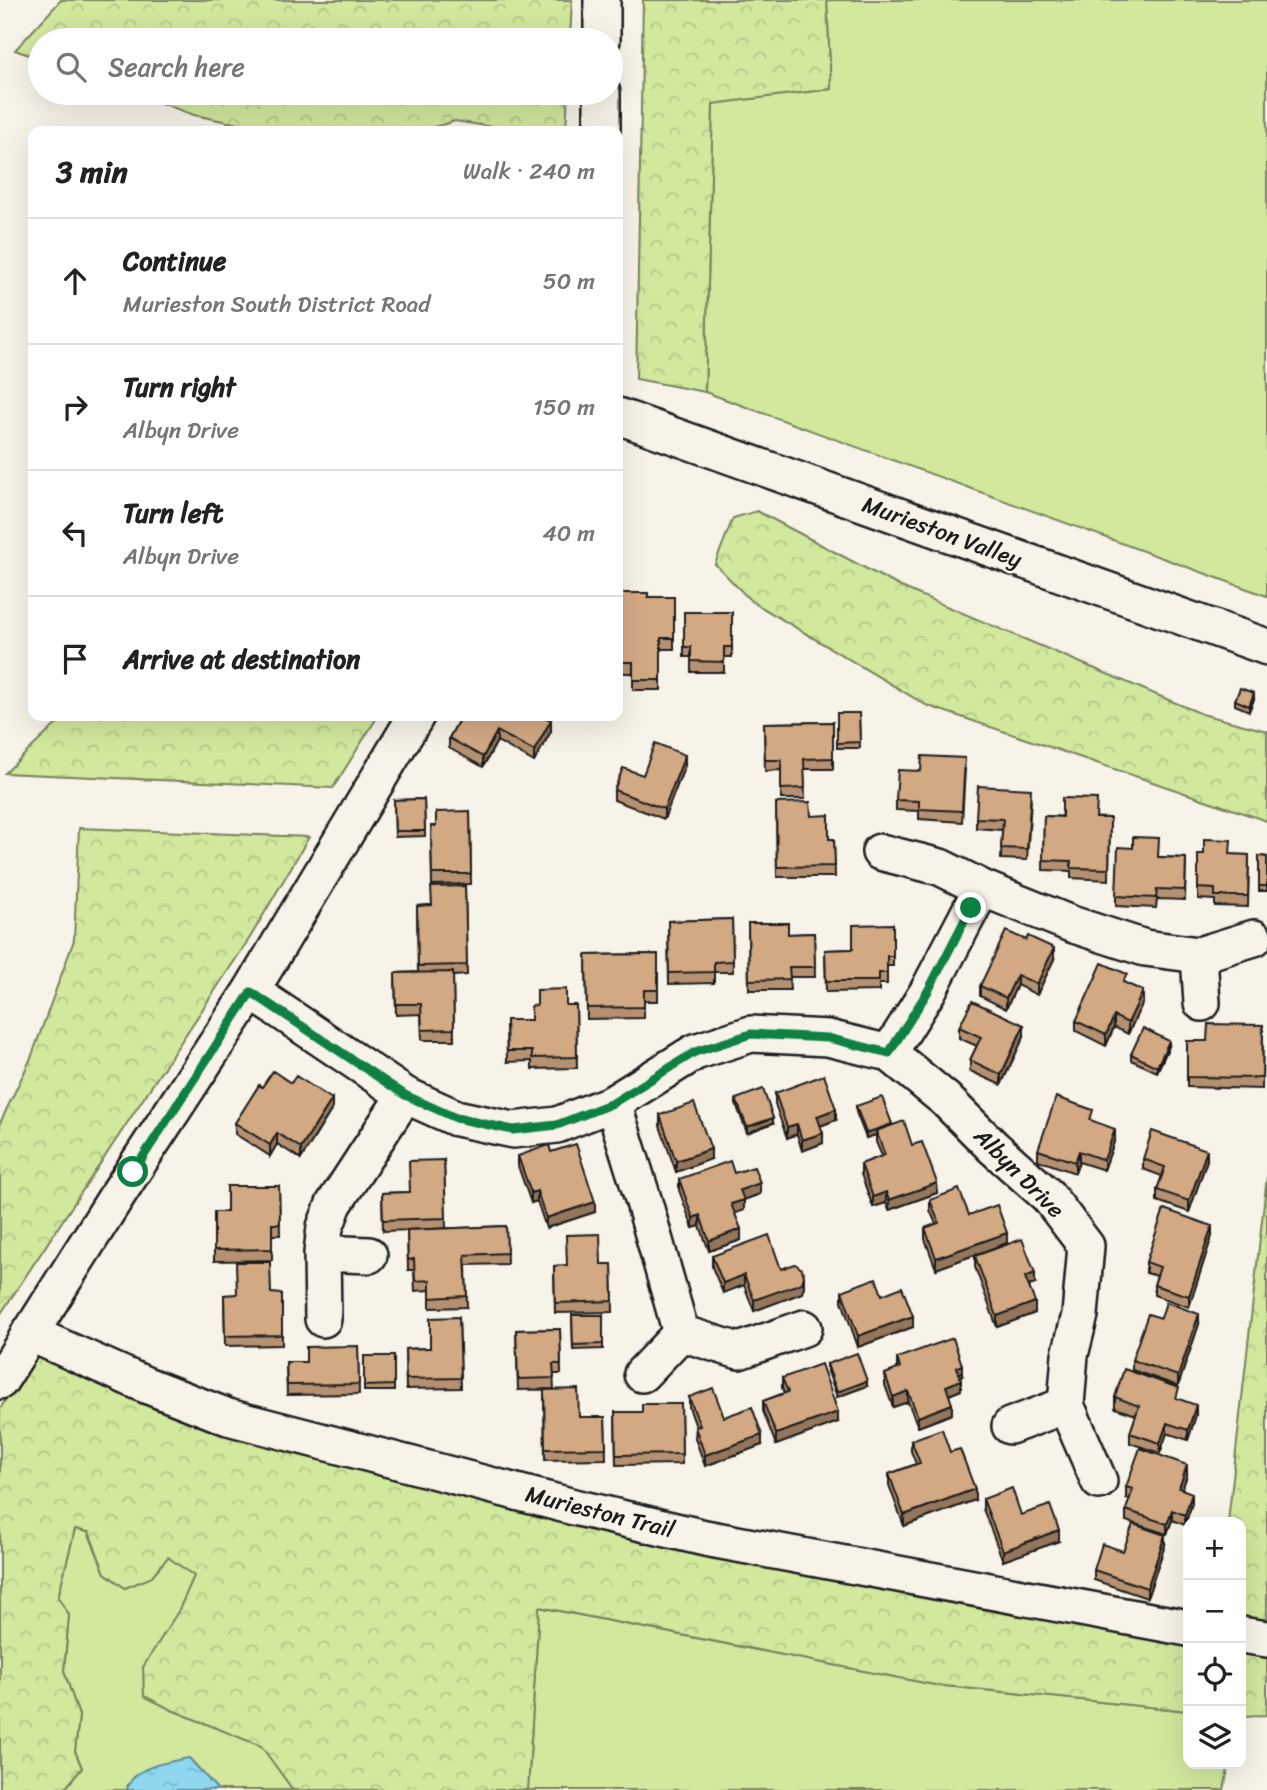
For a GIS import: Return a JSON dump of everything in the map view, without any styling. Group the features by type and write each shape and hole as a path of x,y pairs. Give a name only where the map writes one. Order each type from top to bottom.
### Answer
{"street":[{"path":"602,0 602,28"},
{"path":"602,105 602,126"},
{"name":"Murieston Valley","path":"623,418 1267,647"},
{"path":"0,1381 251,992 413,721"},
{"path":"880,852 940,867 982,888 1071,925 1145,948 1199,955 1254,938"},
{"path":"889,1053 928,991 982,888"},
{"path":"1199,955 1202,1003"},
{"name":"Albyn Drive","path":"251,992 405,1095 456,1118 513,1130 557,1125 613,1103 695,1052 751,1034 828,1038 889,1053 945,1099 1048,1196 1086,1246 1080,1315 1070,1355 1066,1405 1100,1481"},
{"path":"323,1319 322,1253 325,1227 334,1204 405,1095"},
{"path":"613,1103 681,1333"},
{"path":"322,1253 369,1255"},
{"path":"681,1333 739,1351 804,1328"},
{"name":"Murieston Trail","path":"29,1333 146,1385 228,1417 575,1507 705,1538 1183,1627"},
{"path":"642,1374 681,1333"},
{"path":"1010,1426 1066,1405"},
{"path":"1246,1636 1267,1639"}],"green space":[{"path":"61,0 572,0 571,28 35,28"},
{"path":"643,0 827,0 831,89 713,104 705,392 636,379"},
{"path":"827,0 1267,0 1267,596 705,392 713,103 831,89"},
{"path":"28,36 28,55 15,50"},
{"path":"166,105 567,105 566,126 486,126 455,121 438,126 248,126 194,115"},
{"path":"757,511 901,587 1202,714 1267,731 1267,821 926,705 751,601 715,564 733,518"},
{"path":"60,721 375,721 333,788 5,773"},
{"path":"79,828 309,837 251,936 0,1315 0,1123 31,1058 74,940"},
{"path":"1267,1176 1267,1715 1246,1716 1246,1517 1229,1517"},
{"path":"35,1349 202,1426 613,1516 1140,1638 1183,1625 1183,1710 935,1685 539,1607 528,1790 293,1790 261,1746 144,1696 143,1667 179,1610 194,1576 168,1557 150,1578 125,1588 105,1573 89,1532 75,1529 58,1597 69,1615 64,1671 79,1716 75,1751 82,1768 64,1790 0,1790 0,1409"},
{"path":"75,1529 88,1532 105,1573 150,1578 168,1557 195,1576 179,1610 172,1710 262,1746 293,1790 218,1790 189,1758 128,1784 127,1790 64,1790 82,1768 75,1751 79,1716 64,1671 69,1615 58,1597"},
{"path":"539,1607 935,1685 1183,1710 1183,1769 1228,1769 1224,1790 528,1790"}],"water":[{"path":"189,1758 218,1790 127,1790 130,1782 144,1770"}],"building":[{"path":"623,593 674,597 674,638 661,638 661,680 633,680 633,662 623,662"},
{"path":"684,612 732,612 732,647 724,647 724,662 691,661 691,647 684,647"},
{"path":"1240,688 1254,693 1249,706 1235,700"},
{"path":"837,713 859,713 860,742 837,743"},
{"path":"458,721 550,721 534,751 497,731 483,757 449,738"},
{"path":"833,722 833,758 804,759 805,788 781,789 781,760 765,760 764,723"},
{"path":"655,743 685,755 664,809 614,790 623,768 643,775"},
{"path":"922,756 965,758 962,811 919,809 919,801 896,800 898,770 921,771"},
{"path":"978,786 1031,789 1027,849 1001,848 1003,819 976,818"},
{"path":"1062,798 1097,799 1096,818 1110,818 1109,869 1071,868 1071,861 1043,860 1044,816 1062,817"},
{"path":"424,799 425,831 395,831 394,800"},
{"path":"810,802 811,816 829,815 829,839 834,839 835,866 777,867 776,803"},
{"path":"470,811 471,874 432,874 431,826 436,826 436,812"},
{"path":"1133,837 1159,838 1158,857 1186,858 1185,890 1157,889 1156,898 1116,896 1118,847 1133,848"},
{"path":"1204,839 1231,840 1230,854 1249,855 1248,896 1215,896 1215,889 1198,888 1198,854 1204,854"},
{"path":"1259,856 1267,857 1267,886 1259,886"},
{"path":"465,886 467,965 418,966 417,906 432,905 431,887"},
{"path":"732,919 733,961 714,962 714,972 669,973 668,921"},
{"path":"748,923 788,923 788,934 814,933 815,967 789,967 790,979 749,980"},
{"path":"893,924 893,956 887,956 887,973 879,973 879,981 826,981 825,950 853,949 853,925"},
{"path":"1006,931 1026,940 1028,936 1054,948 1037,984 1017,975 1006,998 980,986"},
{"path":"658,954 658,990 644,990 644,1007 587,1008 586,955"},
{"path":"1102,963 1127,974 1123,982 1143,991 1128,1023 1114,1016 1106,1035 1076,1021"},
{"path":"453,972 454,1029 422,1030 421,1004 396,1004 395,973"},
{"path":"566,989 566,1005 576,1005 577,1057 532,1058 532,1051 507,1051 506,1020 531,1020 531,1006 537,1005 537,990"},
{"path":"972,1001 1024,1025 1001,1075 970,1060 981,1037 959,1027"},
{"path":"1208,1024 1263,1025 1262,1078 1187,1077 1187,1041 1207,1041"},
{"path":"1143,1028 1169,1041 1157,1067 1131,1054"},
{"path":"273,1071 291,1083 296,1076 332,1099 301,1148 277,1133 270,1145 235,1123 259,1085 262,1087"},
{"path":"824,1075 836,1109 817,1116 823,1133 802,1140 797,1124 787,1127 775,1093"},
{"path":"763,1089 773,1118 747,1127 736,1099"},
{"path":"882,1097 892,1124 866,1133 856,1106"},
{"path":"1056,1097 1093,1110 1090,1120 1115,1129 1104,1160 1079,1151 1075,1162 1038,1150"},
{"path":"694,1103 711,1149 676,1161 660,1115"},
{"path":"904,1121 912,1145 922,1142 937,1183 889,1200 886,1192 873,1197 861,1164 885,1155 876,1131"},
{"path":"1152,1131 1207,1150 1189,1201 1157,1190 1165,1167 1143,1159"},
{"path":"576,1144 595,1202 546,1218 537,1191 531,1193 518,1156 549,1145 551,1152"},
{"path":"444,1160 446,1218 383,1220 382,1193 410,1192 409,1161"},
{"path":"730,1161 734,1173 754,1167 760,1183 740,1190 744,1200 731,1204 741,1229 709,1241 700,1215 693,1218 679,1179"},
{"path":"227,1186 279,1186 280,1224 272,1224 272,1249 214,1250 214,1212 227,1212"},
{"path":"959,1189 969,1215 997,1205 1007,1233 936,1258 925,1228 939,1223 930,1200"},
{"path":"1164,1209 1212,1226 1189,1296 1154,1285 1160,1267 1146,1262"},
{"path":"506,1226 507,1253 465,1255 467,1296 430,1298 430,1280 415,1281 414,1259 408,1260 407,1230"},
{"path":"600,1234 601,1264 612,1264 613,1301 555,1303 554,1266 567,1265 566,1235"},
{"path":"769,1235 781,1269 795,1264 802,1269 804,1276 802,1283 754,1300 744,1275 723,1283 712,1256"},
{"path":"1022,1239 1035,1273 1025,1277 1035,1302 997,1316 975,1256"},
{"path":"236,1262 270,1262 271,1293 282,1294 282,1335 225,1336 224,1295 237,1294"},
{"path":"876,1278 882,1295 902,1287 913,1316 858,1336 842,1291"},
{"path":"1166,1302 1199,1314 1178,1376 1132,1360 1148,1314 1161,1318"},
{"path":"572,1315 603,1315 603,1344 573,1345"},
{"path":"459,1317 461,1378 406,1379 405,1349 430,1348 430,1318"},
{"path":"560,1329 561,1364 553,1364 554,1378 518,1379 516,1330"},
{"path":"953,1338 962,1365 957,1367 961,1380 946,1386 952,1404 918,1417 908,1391 893,1397 885,1374 900,1368 897,1358"},
{"path":"358,1346 359,1384 287,1385 286,1362 306,1362 306,1347"},
{"path":"857,1353 867,1381 837,1392 827,1364"},
{"path":"364,1356 394,1356 394,1385 364,1386"},
{"path":"821,1364 838,1412 776,1434 763,1401 788,1392 782,1378"},
{"path":"1124,1369 1179,1388 1176,1398 1196,1405 1188,1430 1167,1423 1160,1443 1130,1433 1139,1406 1115,1397"},
{"path":"713,1388 724,1417 752,1407 762,1435 705,1455 695,1427 700,1426 689,1397"},
{"path":"578,1389 579,1417 605,1417 606,1448 545,1449 544,1390"},
{"path":"642,1404 681,1404 682,1454 616,1455 615,1412 642,1412"},
{"path":"942,1429 950,1452 960,1449 975,1489 904,1515 889,1474 920,1463 911,1440"},
{"path":"1140,1448 1187,1465 1179,1488 1192,1493 1185,1515 1172,1510 1167,1524 1126,1510 1133,1489 1126,1487"},
{"path":"1012,1488 1021,1515 1050,1505 1059,1530 1003,1551 983,1499"},
{"path":"1133,1524 1165,1535 1147,1588 1094,1570 1102,1544 1123,1551"}],"route":[{"path":"133,1172 251,992 405,1095 456,1118 513,1130 557,1125 613,1103 695,1052 751,1034 828,1038 889,1053 928,991 971,908"}]}
